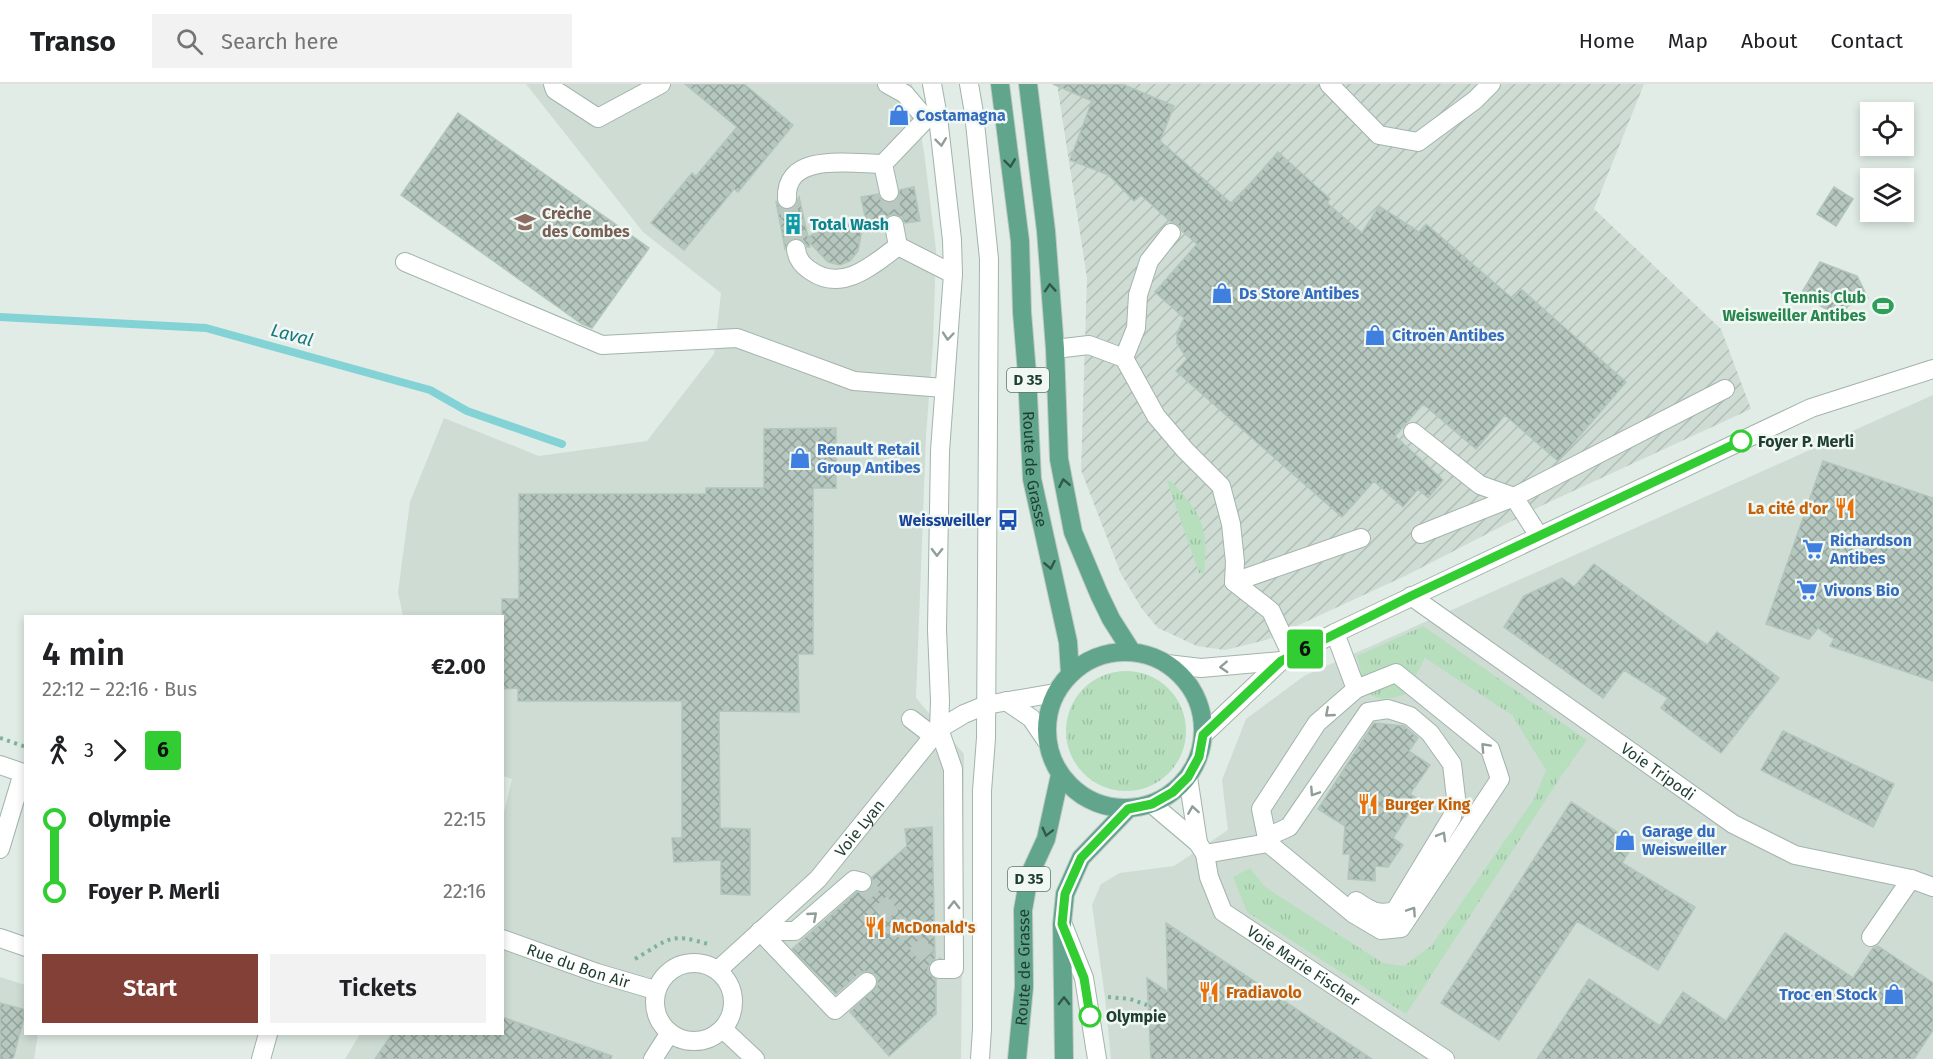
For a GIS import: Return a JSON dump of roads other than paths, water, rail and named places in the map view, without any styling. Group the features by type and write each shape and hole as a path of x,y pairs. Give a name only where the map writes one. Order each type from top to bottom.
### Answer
{"main road":[{"name":"Route de Grasse","path":"1000,84 1020,241 1032,479 1068,642 1070,673"},
{"name":"Route de Grasse","path":"1028,84 1046,231 1059,459 1073,532 1111,619 1132,652"},
{"path":"1113,652 1132,652 1150,656 1167,664 1183,678 1195,695 1202,714 1203,735 1199,757 1188,777 1173,792 1152,804 1128,809 1103,806 1079,794 1060,775 1051,758 1047,740 1048,715 1055,693 1070,673 1090,660 1113,652"},
{"name":"Route de Grasse","path":"1017,1059 1024,987 1023,910 1029,876 1047,838 1060,775"},
{"name":"D 35","path":"1064,1059 1062,924 1065,894 1081,858 1128,809"},
{"name":"D 35","path":"1024,987 1026,1059"}],"street":[{"path":"553,84 555,90 598,118 661,84"},
{"path":"887,84 906,94 932,118"},
{"path":"932,84 932,118 952,240 953,274 944,388 931,451 937,552 940,701 936,733 953,769 954,969 939,969"},
{"path":"969,84 989,259 986,738 982,791 980,1059"},
{"path":"1329,84 1379,135 1418,142 1475,100 1491,84"},
{"path":"787,199 786,191 792,177 808,165 821,163 883,164 932,118"},
{"path":"883,164 889,192"},
{"path":"894,225 898,246"},
{"path":"1124,358 1136,328 1138,295 1149,261 1171,233"},
{"path":"898,246 953,274"},
{"path":"796,249 800,261 813,273 824,278 843,280 864,270 898,246"},
{"path":"405,262 602,345 737,338 854,381 944,388"},
{"path":"1054,348 1089,345 1124,358 1156,416 1185,450 1221,486 1231,524 1235,562 1234,582"},
{"path":"1203,735 1287,659 1335,633 1811,408 1933,369"},
{"path":"1421,534 1514,497 1725,389"},
{"path":"1413,432 1480,484 1514,497 1539,536"},
{"path":"1234,582 1361,538"},
{"path":"1234,582 1271,611 1287,659"},
{"name":"Voie Tripodi","path":"1411,596 1733,824 1795,855 1911,879 1933,887"},
{"path":"1335,633 1356,689"},
{"path":"1167,664 1201,668 1287,659"},
{"path":"1396,673 1490,749 1500,779 1401,928 1380,930 1354,914 1267,840 1262,809 1317,723 1356,689 1396,673"},
{"name":"Voie Lyan","path":"718,970 818,879 936,733 964,714 986,705 1055,693"},
{"path":"1006,701 1030,718 1047,740"},
{"path":"1152,804 1202,849 1267,840 1289,827 1368,712 1388,709 1410,716 1430,733 1452,764 1456,798 1452,817 1395,911 1386,914 1371,912 1323,877 1293,863"},
{"path":"911,719 936,733"},
{"path":"0,765 24,774 0,849"},
{"name":"Voie Marie Fischer","path":"1188,777 1209,877 1222,912 1445,1059"},
{"path":"1871,937 1911,879"},
{"path":"760,932 795,931 854,880 862,882"},
{"path":"1062,924 1084,978 1097,1059"},
{"path":"760,932 835,1011 867,982"},
{"path":"0,938 24,946"},
{"name":"Rue du Bon Air","path":"504,940 597,973 655,990"},
{"path":"681,963 701,963 718,970 731,988 733,1010 723,1029 706,1040 687,1041 669,1034 655,1014 655,990 665,974 681,963"},
{"path":"723,1029 755,1059"},
{"path":"653,1059 669,1034"},
{"path":"261,1059 268,1035"}],"waterway":[{"name":"Laval","path":"0,317 206,328 430,390 467,411 562,444"}],"tunnel":[{"path":"889,192 894,225"},
{"path":"787,199 796,249"},
{"path":"862,882 939,969"}],"place":[{"name":"Costamagna","path":"899,115"},
{"name":"Crèche des Combes","path":"525,222"},
{"name":"Total Wash","path":"793,224"},
{"name":"Ds Store Antibes","path":"1222,293"},
{"name":"Tennis Club Weisweiller Antibes","path":"1883,306"},
{"name":"Citroën Antibes","path":"1375,335"},
{"name":"Foyer P. Merli","path":"1741,441"},
{"name":"Renault Retail Group Antibes","path":"800,458"},
{"name":"La cité d'or","path":"1845,508"},
{"name":"Weissweiller","path":"1008,520"},
{"name":"Richardson Antibes","path":"1813,549"},
{"name":"Vivons Bio","path":"1807,590"},
{"name":"Burger King","path":"1368,804"},
{"name":"Garage du Weisweiller","path":"1625,840"},
{"name":"McDonald's","path":"875,927"},
{"name":"Fradiavolo","path":"1209,992"},
{"name":"Troc en Stock","path":"1894,994"},
{"name":"Olympie","path":"1090,1016"}]}
